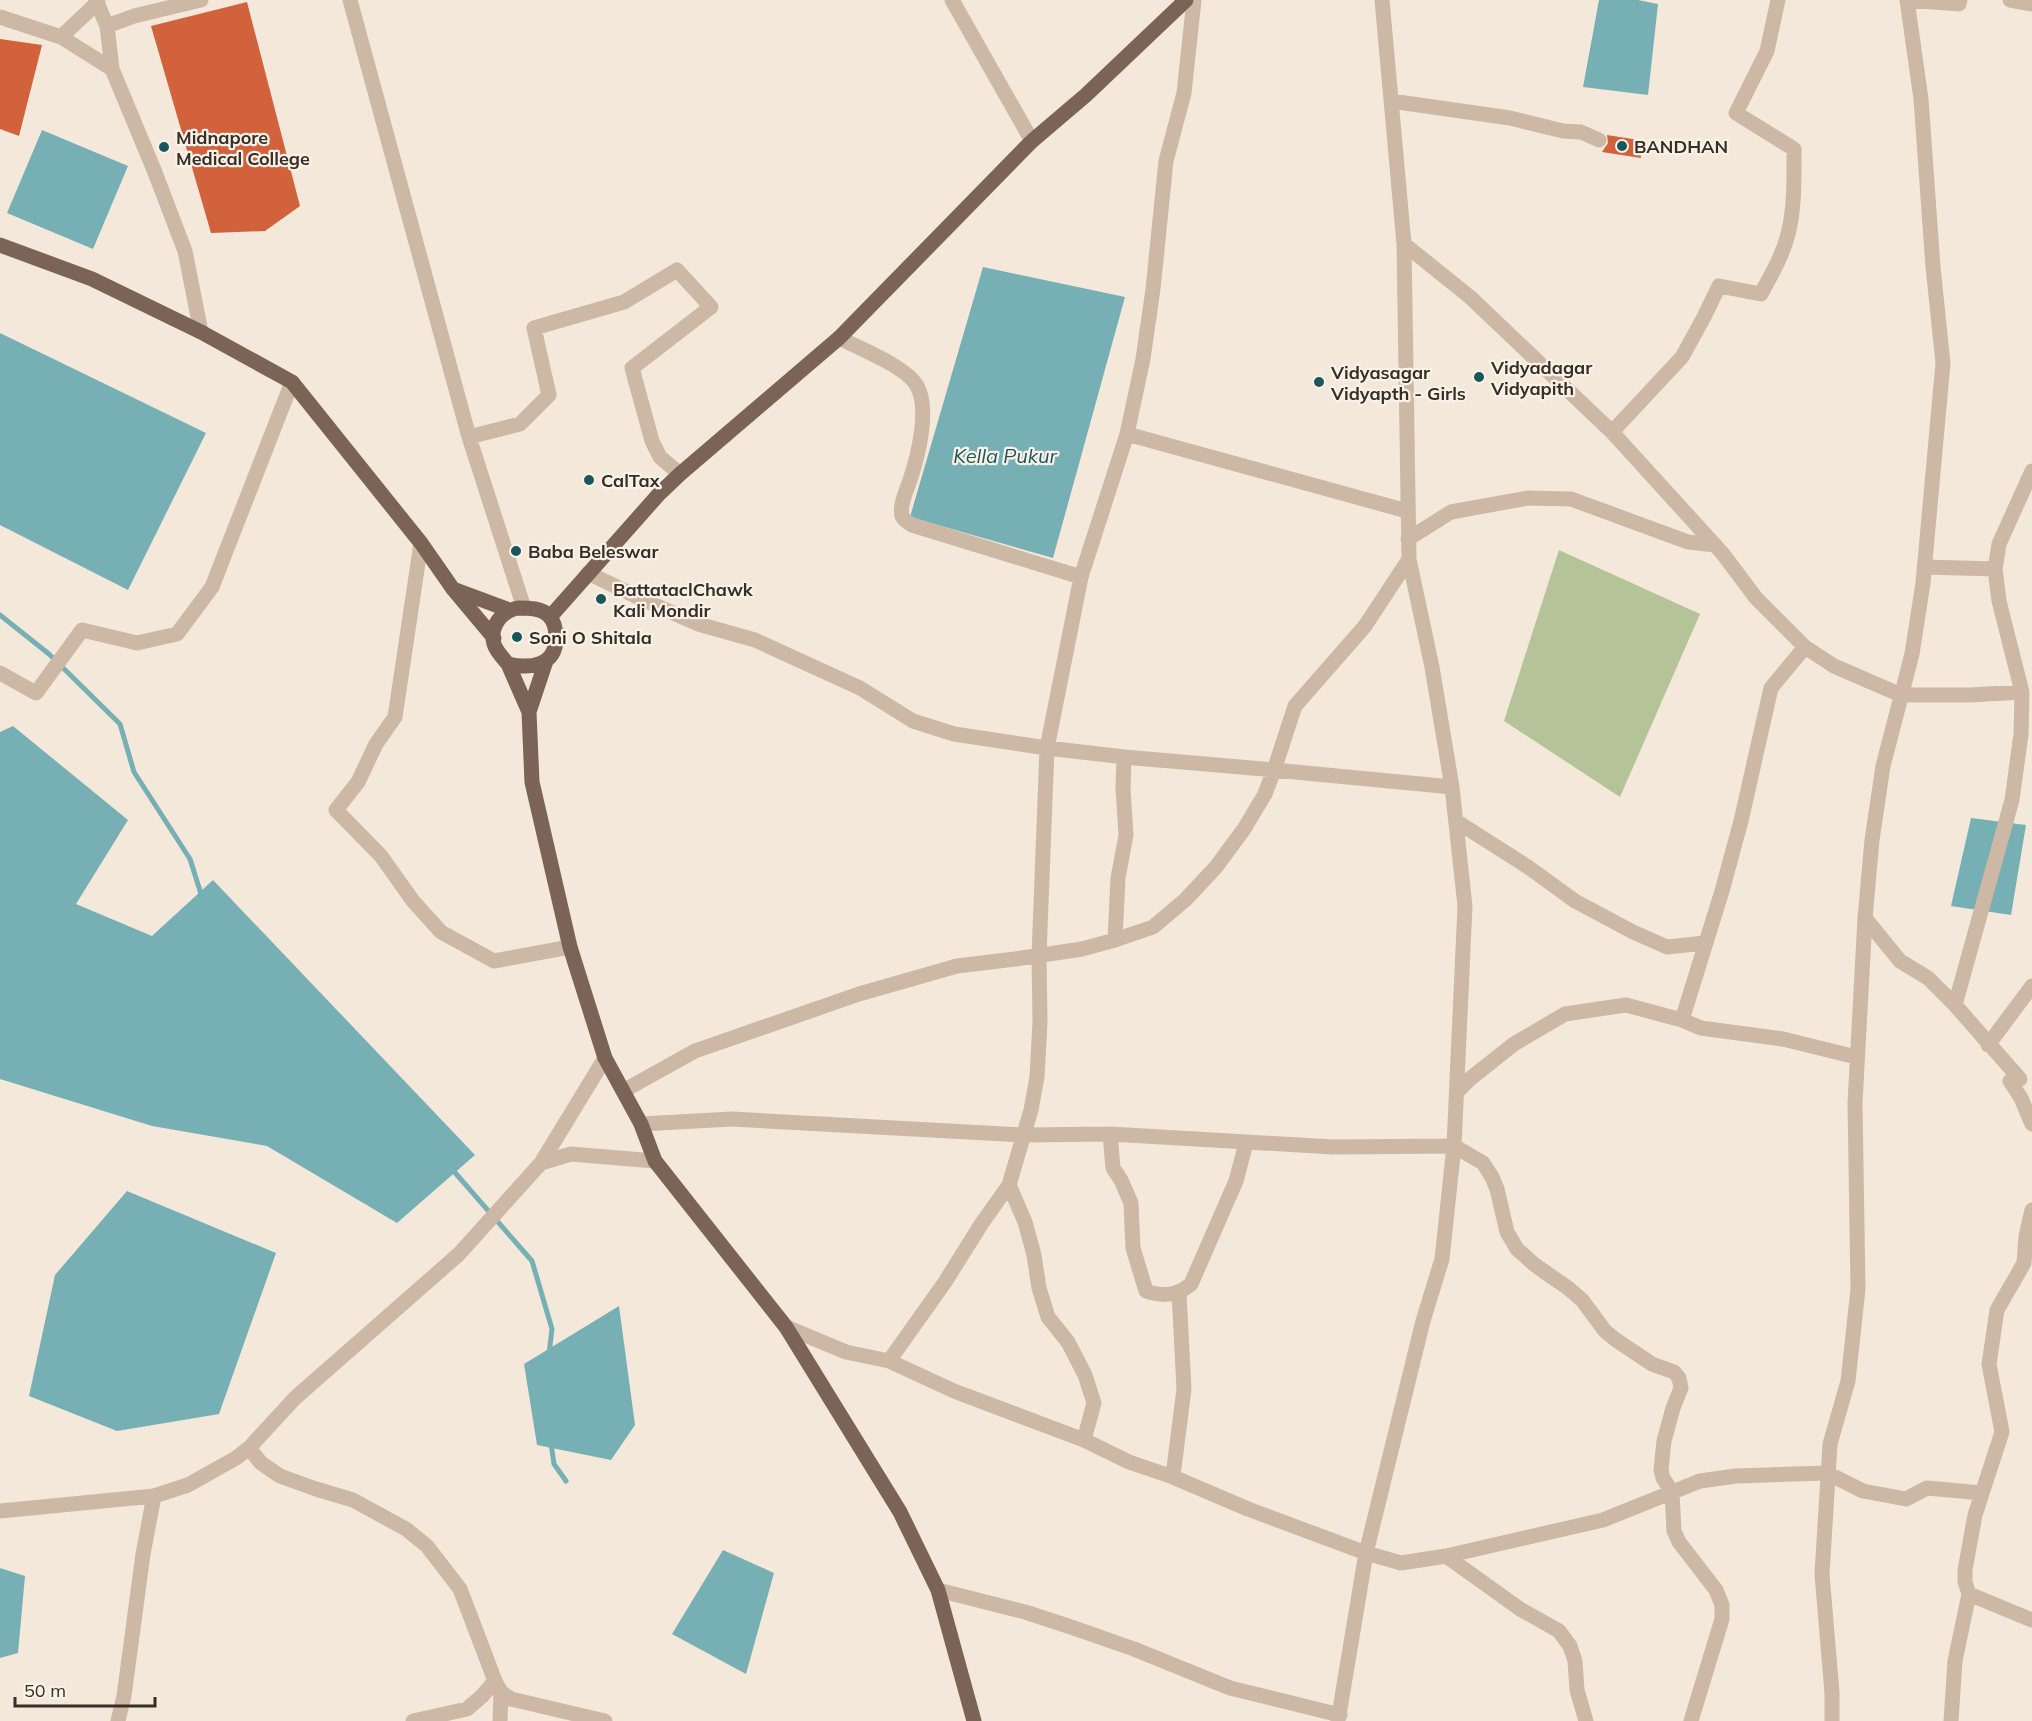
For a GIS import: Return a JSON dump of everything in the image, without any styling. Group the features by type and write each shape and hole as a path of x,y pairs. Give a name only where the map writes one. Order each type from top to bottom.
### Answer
{"main road":[{"path":"550,617 680,474 839,338 1032,141 1086,95 1186,0"},
{"path":"0,245 92,279 201,332 292,382 421,543 453,589 494,638"},
{"path":"453,589 517,609 537,609 550,617 556,629 556,641 553,653 546,661 536,666 522,667 508,664"},
{"path":"517,609 497,622 493,631 494,643 508,664 529,712"},
{"path":"546,661 529,712 532,782 570,947 605,1058 641,1124 655,1161 786,1327 900,1512 938,1590 974,1721"}],"street":[{"path":"107,26 134,16 201,0"},
{"path":"350,0 517,609"},
{"path":"952,0 1032,141"},
{"path":"889,1361 1009,1185 1031,1110 1037,1077 1040,1022 1039,956 1047,748 1081,577 1127,434 1146,335 1166,160 1184,93 1194,0"},
{"path":"938,1590 1025,1612 1134,1648 1230,1688 1339,1718 1366,1553 1423,1321 1442,1259 1454,1146 1465,906 1452,787 1432,667 1409,559 1404,244 1382,0"},
{"path":"1612,432 1682,357 1719,286 1761,294 1775,268 1788,234 1794,180 1794,149 1736,112 1767,51 1778,0"},
{"path":"1832,1721 1832,1693 1822,1574 1830,1444 1848,1381 1858,1289 1855,1172 1856,1057 1865,918 1872,840 1883,766 1912,654 1924,567 1942,363 1921,99 1907,0 1959,4 1960,0"},
{"path":"2010,0 2032,4"},
{"path":"61,37 97,1 107,26 112,69 185,251 201,332"},
{"path":"0,17 61,37 112,69"},
{"path":"1391,100 1510,118 1563,131 1581,132 1599,140"},
{"path":"1404,244 1470,297 1612,432 1715,545 1756,598 1805,647 1834,666 1901,695 2022,692"},
{"path":"469,437 520,424 549,395 534,328 624,302 677,270 711,307 632,368 652,441 660,457 680,474"},
{"path":"839,338 906,373 917,386 923,408 916,462 902,504 901,514 904,520 912,525 1081,577"},
{"path":"0,673 36,693 82,630 137,643 177,634 212,587 292,382"},
{"path":"1127,434 1407,511"},
{"path":"1955,1005 2012,800 2021,734 2022,692 1999,601 1995,569 2000,544 2027,492 2032,471"},
{"path":"1408,539 1451,512 1528,498 1571,499 1688,542 1715,545"},
{"path":"421,543 394,717 376,744 358,783 336,810 381,856 413,901 441,932 494,961 570,947"},
{"path":"623,1091 695,1052 859,994 957,966 1039,956 1115,940 1152,927 1185,900 1216,867 1244,829 1265,794 1295,706 1365,626 1409,559"},
{"path":"1924,567 1995,569"},
{"path":"588,573 698,624 754,640 860,688 913,721 954,734 1124,757 1452,787"},
{"path":"1682,1020 1702,960 1738,831 1772,688 1805,647"},
{"path":"1115,940 1118,878 1126,835 1123,789 1124,757"},
{"path":"1456,821 1528,867 1575,901 1633,932 1667,946 1705,943"},
{"path":"1865,918 1900,961 1928,978 1955,1005 1988,1045 2026,1077"},
{"path":"1988,1045 2032,986"},
{"path":"1457,1092 1514,1044 1565,1014 1626,1005 1682,1020 1701,1028 1783,1039 1856,1057"},
{"path":"0,1511 154,1497 188,1485 236,1458 249,1448 295,1398 459,1254 541,1163 605,1058"},
{"path":"2026,1077 2010,1081 2021,1098 2032,1124"},
{"path":"641,1124 732,1119 1023,1135 1110,1134 1333,1148 1454,1146 1483,1164 1492,1177 1507,1232 1517,1249 1534,1265 1568,1287 1582,1300 1605,1331 1616,1340 1652,1364 1674,1372 1679,1378 1681,1388 1673,1408 1661,1462 1663,1478 1672,1492 1674,1531 1679,1542 1716,1590 1722,1605 1722,1619 1690,1721"},
{"path":"1110,1134 1113,1168 1131,1203 1133,1248 1146,1291 1155,1294 1179,1293 1191,1284 1236,1181 1246,1143"},
{"path":"541,1163 571,1154 655,1161"},
{"path":"1009,1185 1025,1222 1048,1317 1068,1342 1085,1375 1094,1403 1084,1440"},
{"path":"1951,1721 1955,1661 1969,1594 1965,1582 1965,1570 1976,1515 2002,1432 1989,1364 1998,1310 2028,1263 2026,1236 2032,1210"},
{"path":"1174,1468 1184,1389 1179,1293"},
{"path":"786,1327 846,1352 889,1361 954,1391 1084,1440 1129,1462 1173,1477 1248,1509 1366,1553 1401,1563 1446,1556 1603,1520 1700,1481 1736,1476 1827,1473 1863,1491 1906,1499 1926,1488 1982,1493"},
{"path":"249,1448 261,1463 280,1476 353,1500 406,1529 427,1546 460,1589 498,1687 500,1721"},
{"path":"118,1721 124,1696 143,1554 154,1497"},
{"path":"1446,1556 1520,1610 1559,1631 1570,1646 1575,1661 1577,1690 1586,1721"},
{"path":"1969,1594 2032,1620"},
{"path":"498,1687 511,1699 604,1721"},
{"path":"413,1721 467,1709 482,1696 498,1687"}],"green space":[{"path":"1559,550 1700,614 1620,797 1504,721"}],"water":[{"path":"1599,0 1638,0 1658,4 1648,95 1583,87"},
{"path":"42,130 128,166 93,249 7,213"},
{"name":"Kella Pukur","path":"983,267 1125,297 1053,558 910,517"},
{"path":"0,333 206,433 128,590 0,525"},
{"path":"13,726 128,820 76,904 152,936 213,880 475,1155 397,1223 267,1146 152,1126 0,1079 0,732"},
{"path":"1971,818 2026,825 2011,915 1951,906"},
{"path":"127,1191 276,1253 219,1414 117,1431 29,1396 55,1275"},
{"path":"619,1306 635,1425 611,1460 537,1445 524,1364"},
{"path":"723,1550 774,1573 746,1674 672,1634"},
{"path":"0,1568 25,1576 18,1653 0,1658"}],"building":[{"path":"247,2 300,206 265,231 211,233 151,26"},
{"path":"0,39 42,45 19,136 0,129"},
{"name":"BANDHAN","path":"1607,135 1639,140 1641,158 1602,152 1608,143"}],"waterway":[{"path":"0,615 49,654 120,724 134,772 190,859 202,897"},
{"path":"451,1168 532,1261 552,1329 549,1354"},
{"path":"551,1443 554,1464 566,1481"}],"place":[{"name":"BANDHAN","path":"1622,146"},
{"name":"Midnapore Medical College","path":"164,147"},
{"name":"Vidyadagar Vidyapith","path":"1479,377"},
{"name":"Vidyasagar Vidyapth - Girls","path":"1319,382"},
{"name":"CalTax","path":"589,480"},
{"name":"Baba Beleswar","path":"516,551"},
{"name":"BattataclChawk Kali Mondir","path":"601,599"},
{"name":"Soni O Shitala","path":"517,637"}]}
